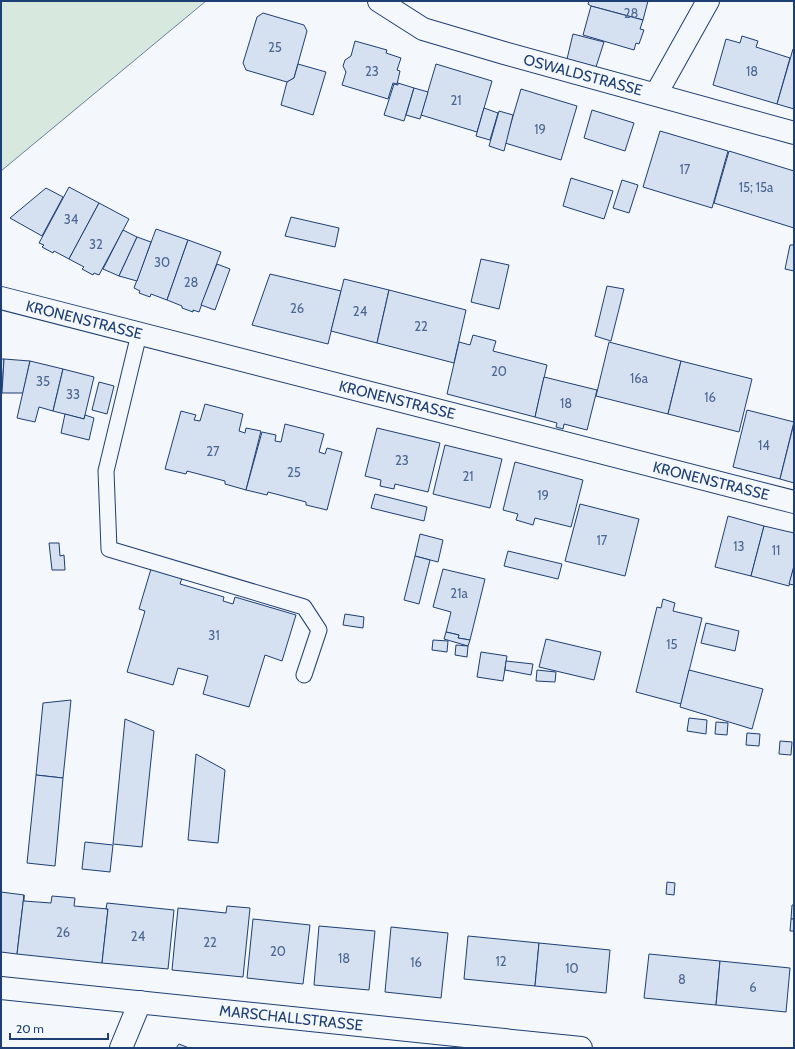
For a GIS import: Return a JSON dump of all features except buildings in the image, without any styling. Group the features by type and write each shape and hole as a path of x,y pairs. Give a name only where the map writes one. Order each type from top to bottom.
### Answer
{"street":[{"name":"OSWALDSTRASSE","path":"379,1 423,29 504,53 794,133"},
{"path":"656,94 708,1"},
{"name":"KRONENSTRASSE","path":"1,298 794,502"},
{"name":"MARSCHALLSTRASSE","path":"1,988 581,1048"},
{"path":"121,1048 140,1002"}],"lane":[{"path":"139,334 106,471 109,549 304,607 319,630 304,675"}],"shaded area":[{"path":"1,1 206,1 1,171"}]}
